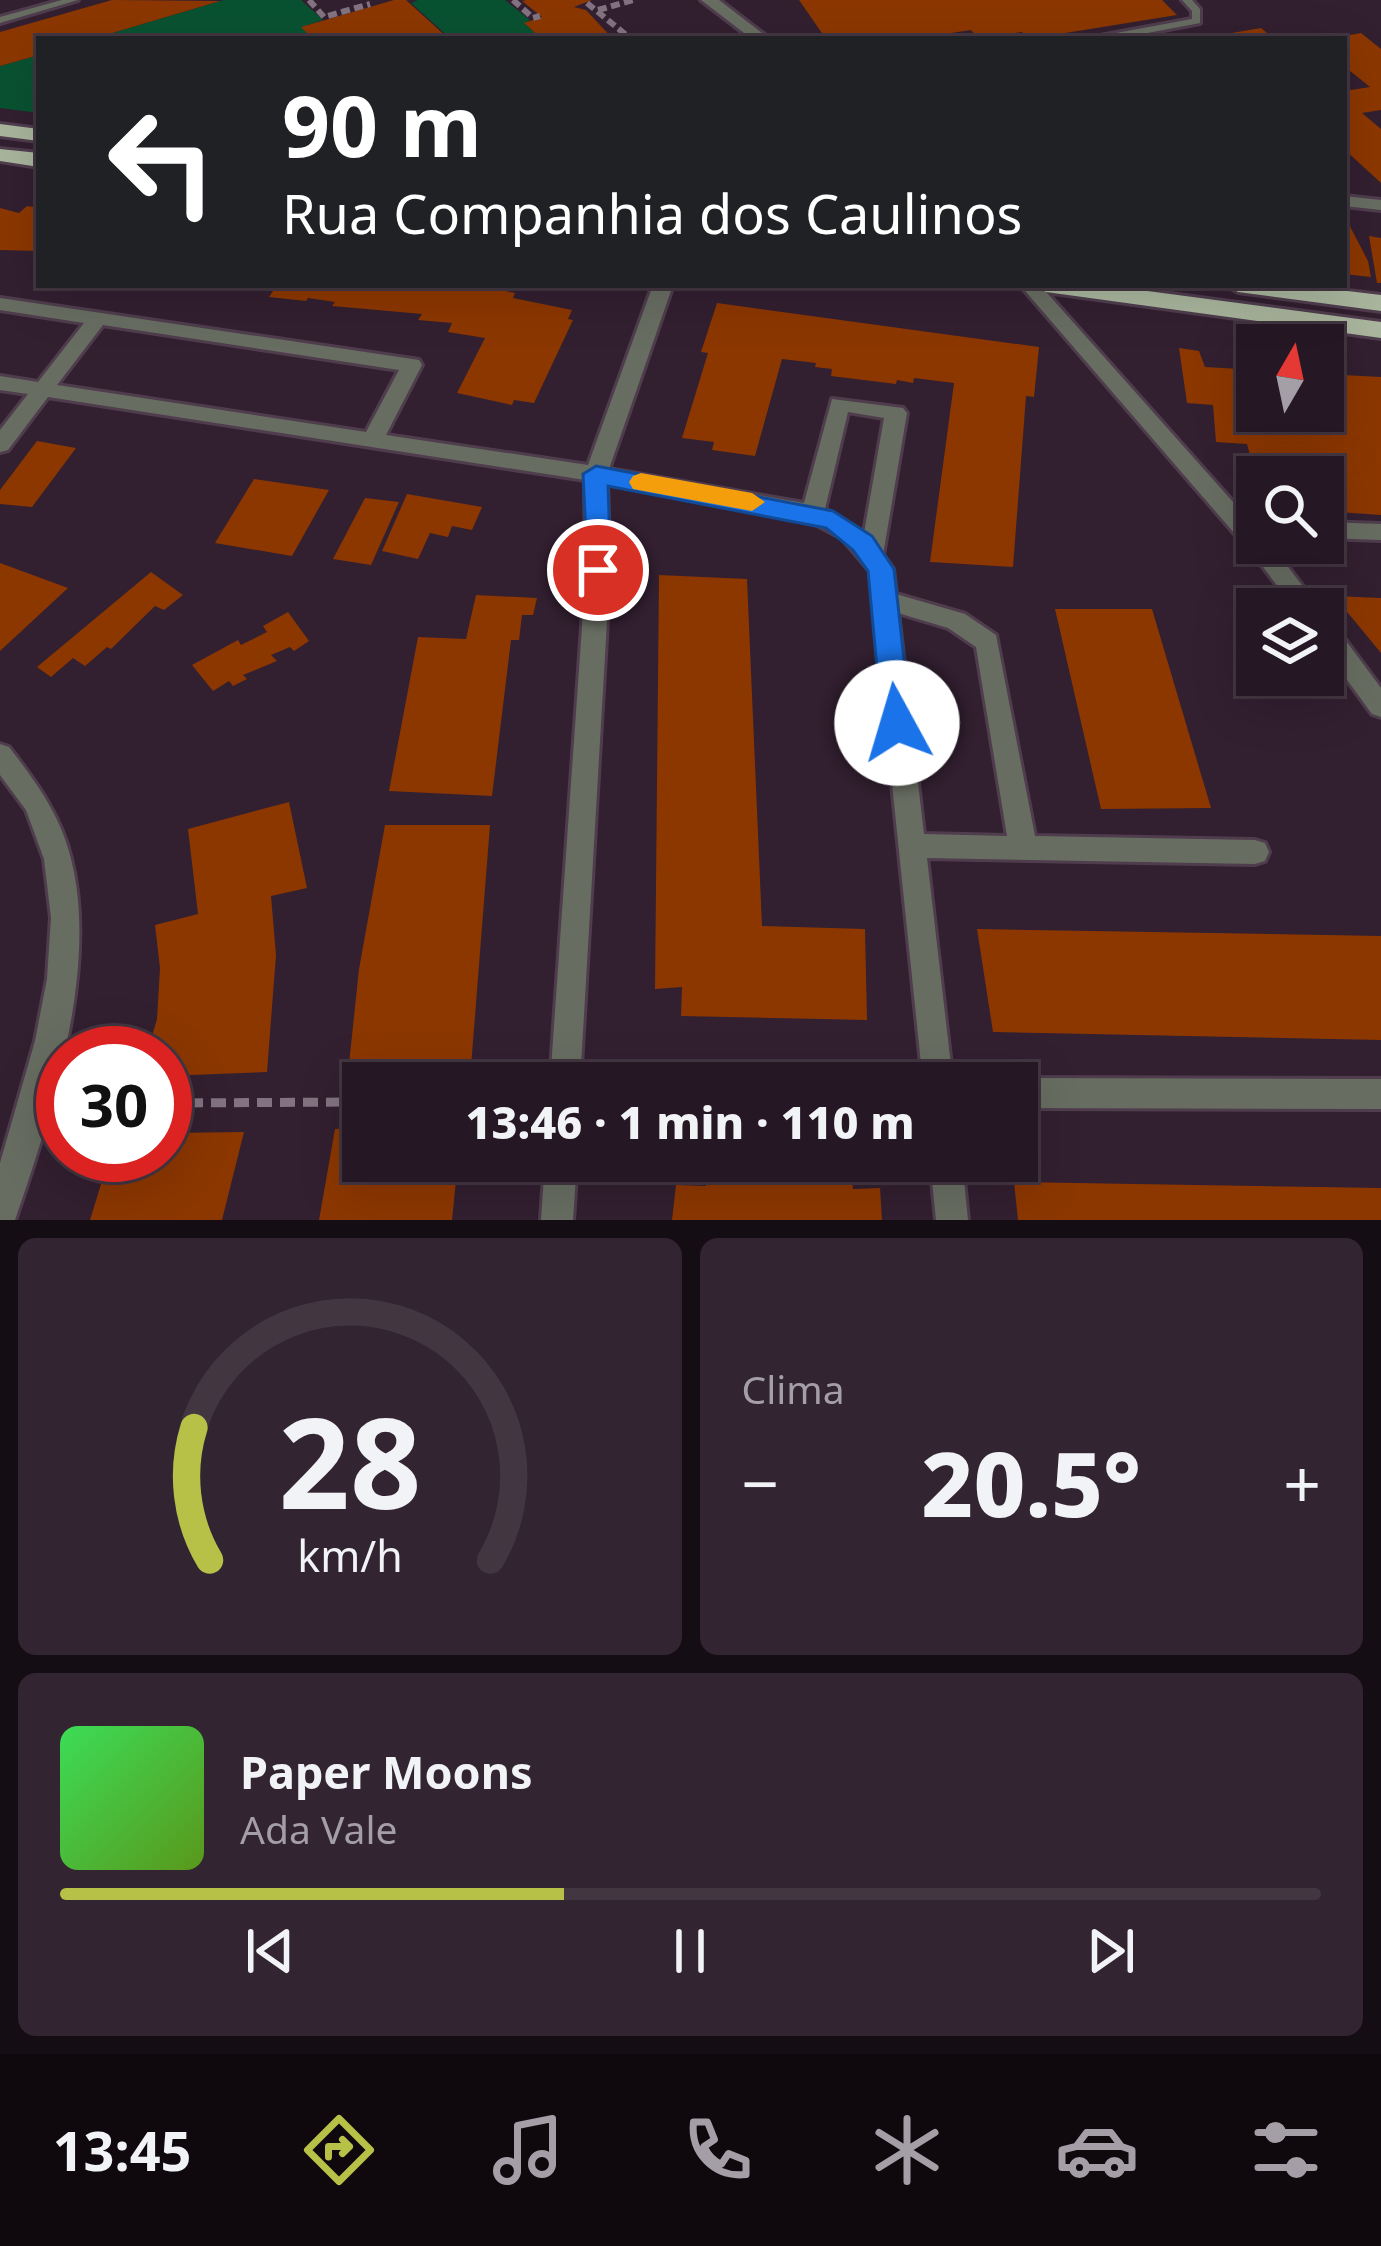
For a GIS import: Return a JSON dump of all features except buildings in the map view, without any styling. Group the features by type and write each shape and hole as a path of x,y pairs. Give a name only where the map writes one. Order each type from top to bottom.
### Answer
{"main road":[{"path":"0,130 36,135"},
{"path":"0,155 36,160"},
{"path":"1068,288 1381,330"},
{"path":"1262,288 1381,303"}],"street":[{"path":"709,0 759,36"},
{"path":"1347,201 1381,205"},
{"path":"566,1062 598,570 596,474 662,288"},
{"path":"1033,288 1236,514"},
{"path":"0,304 412,365 372,441"},
{"path":"0,446 98,318"},
{"path":"0,383 596,474 833,520 881,569 935,1062"},
{"path":"813,513 838,404 896,413 871,555"},
{"path":"1344,531 1381,532"},
{"path":"884,600 956,621 987,642 1023,848"},
{"path":"1344,657 1381,706"},
{"path":"0,755 24,779 55,848 65,924 53,1025 0,1216"},
{"path":"909,846 1255,852"},
{"path":"1038,1093 1381,1094"},
{"path":"557,1220 560,1182"},
{"path":"948,1182 952,1220"}],"lane":[{"path":"0,20 73,0"},
{"path":"1116,36 1197,21 1197,11 1186,0"}],"path":[{"path":"309,0 325,17 382,0"},
{"path":"513,0 533,18 540,16"},
{"path":"603,0 611,6"},
{"path":"597,11 633,0"},
{"path":"587,3 628,36"},
{"path":"192,1102 342,1102"}],"green space":[{"path":"224,0 301,0 323,20 302,27 310,36 102,36"},
{"path":"505,0 530,20 525,24 539,36 448,36 411,3"},
{"path":"36,56 36,113 0,108 0,66"}],"slow traffic":[{"path":"641,482 752,502"}],"route":[{"path":"598,570 596,474 833,520 862,543 881,569 897,723"}]}
